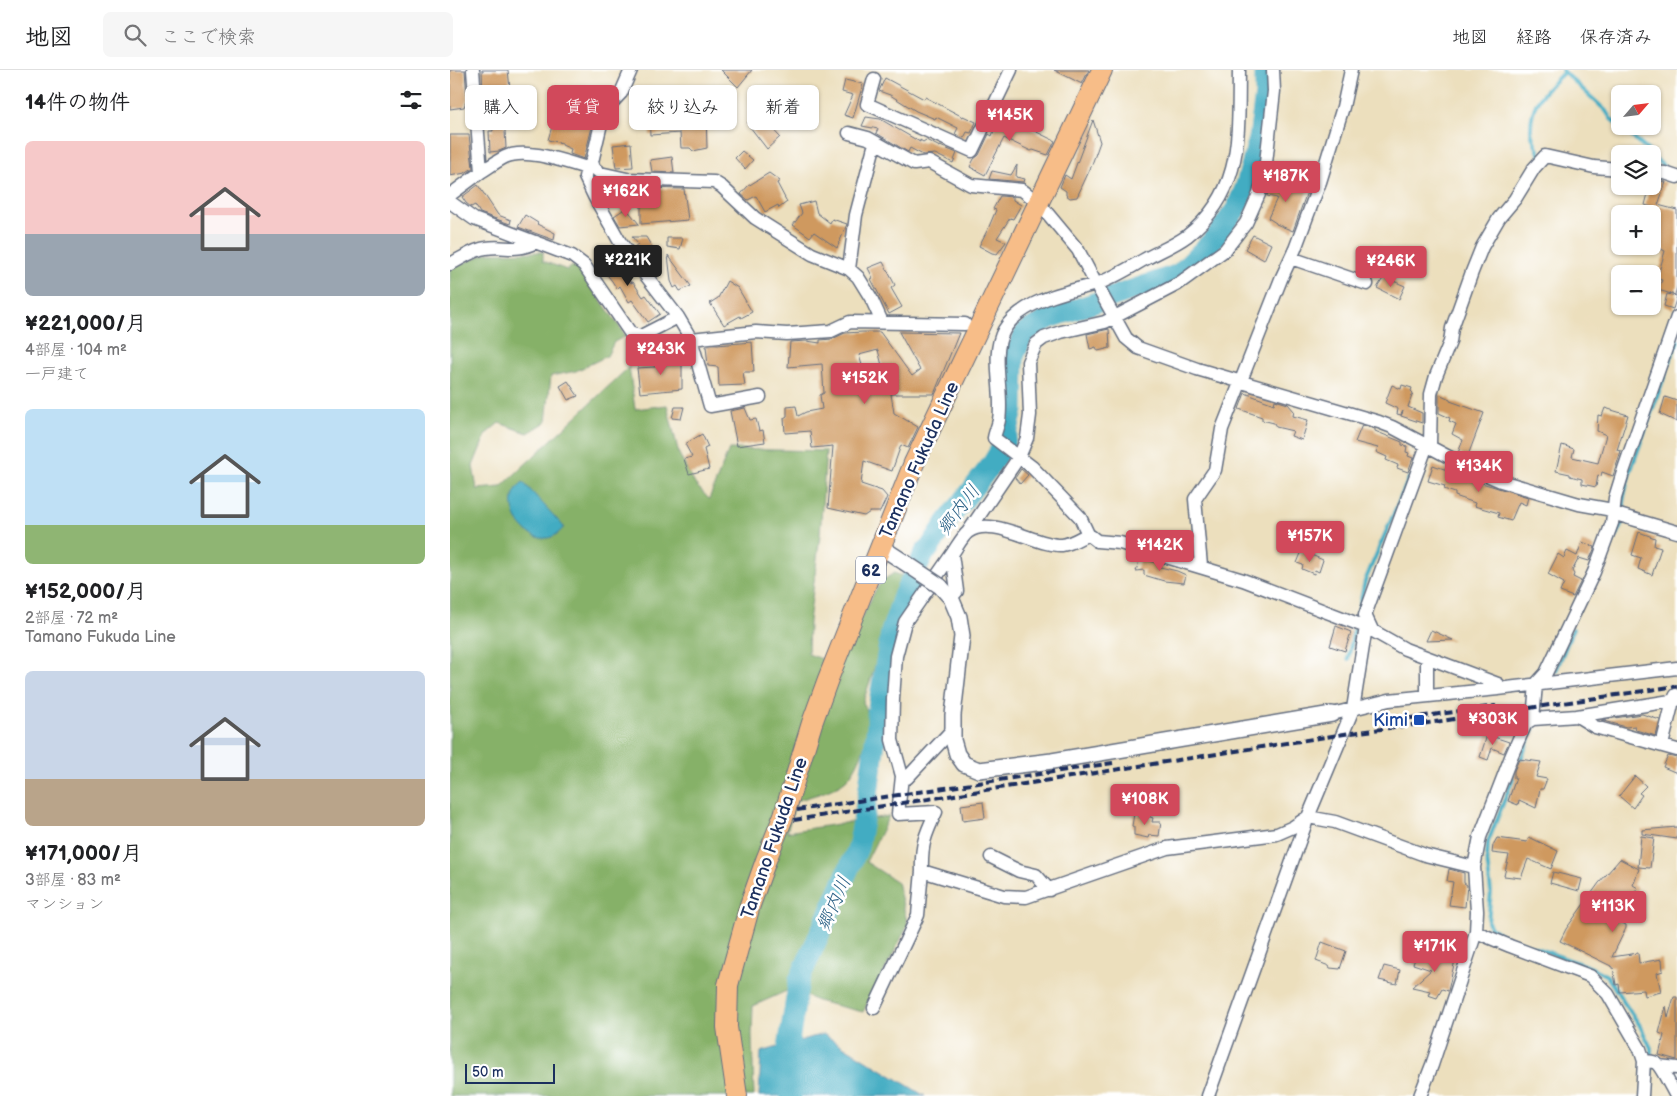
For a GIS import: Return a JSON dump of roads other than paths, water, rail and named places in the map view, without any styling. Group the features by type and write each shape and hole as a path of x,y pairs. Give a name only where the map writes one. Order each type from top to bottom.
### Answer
{"main road":[{"name":"Tamano Fukuda Line","path":"737,1096 727,1028 728,985 738,946 766,860 784,815 822,697 914,463 1102,70"}],"street":[{"path":"473,70 481,172"},
{"path":"631,70 621,93 604,111 585,177 620,242 678,316 691,339 710,406 760,397"},
{"path":"874,78 868,104 972,151 1011,70"},
{"path":"1239,70 1236,152 1225,192 1215,208 1204,222 1185,237 1097,287 1055,295 1025,308 1015,316 1004,330 998,347 999,419 994,438 1032,467 1080,517 1088,534 1097,541 1120,544 1201,566 1243,580 1369,628 1405,649 1498,684 1498,689"},
{"path":"874,1008 918,915 924,837 936,812 898,814 902,776 892,740 893,699 896,656 905,622 981,514 1027,438 1030,415 1028,362 1036,344 1044,338 1061,332 1105,322 1112,314 1186,278 1225,250 1246,223 1259,194 1265,172 1274,91 1273,70"},
{"path":"1201,566 1195,499 1215,470 1222,429 1320,182 1343,107 1351,70"},
{"path":"849,132 868,138 914,164 929,162 971,185 1022,190 1038,202 1078,250 1126,338 1138,348 1165,359 1241,383 1379,422 1464,465 1501,481 1677,532"},
{"path":"849,269 856,215 874,143"},
{"path":"450,195 481,172 506,157 526,154 589,165 600,173 626,179 714,182 722,187 755,218 812,254 849,269 858,277 871,298 882,322"},
{"path":"1208,1096 1308,817 1353,709 1369,628 1365,615 1429,446 1432,394 1436,376 1450,342 1452,328 1482,247 1499,218 1515,198 1534,168 1545,156 1611,169"},
{"path":"1661,173 1677,177"},
{"path":"450,202 474,219 572,256 584,265 631,334 641,336 678,316"},
{"path":"450,264 484,248 525,248 536,242"},
{"path":"1291,258 1367,284"},
{"path":"1533,719 1536,684 1546,673 1594,572 1612,523 1620,515 1624,469 1677,318"},
{"path":"691,339 756,332 787,334 831,330 850,322 966,324"},
{"path":"991,327 1004,330"},
{"path":"981,514 992,527"},
{"path":"968,532 978,528 992,527 1062,545 1088,534"},
{"path":"881,547 940,586 951,598 959,617 962,636 953,715 953,740 957,754 964,764 979,770 1052,761 1332,714 1389,700 1677,668"},
{"path":"951,598 957,591 952,554"},
{"path":"1427,658 1427,696"},
{"path":"1420,1096 1476,932 1477,911 1474,866 1480,838 1526,723 1533,719 1577,716 1676,698 1662,745"},
{"path":"1577,716 1595,727 1677,750"},
{"path":"902,776 906,778 915,771 953,729"},
{"path":"922,871 1004,896 1026,897 1167,848 1277,834 1293,827 1308,817 1336,822 1425,855 1474,866"},
{"path":"992,857 1019,871 1036,875 1049,890"},
{"path":"1476,932 1590,976 1608,994 1640,1049 1652,1062 1676,1096"},
{"path":"1652,1062 1677,1068"},
{"path":"1642,1096 1652,1062"}],"water":[{"path":"523,482 564,527 554,536 542,538 531,534 522,527 515,516 513,504 515,492"},
{"path":"823,1034 925,1096 759,1096 761,1052"}],"waterway":[{"name":"郷内川","path":"791,1096 785,1066 799,980 858,848 868,794 877,714 891,632 903,596 925,552 992,464 1005,442 1013,410 1014,356 1025,332 1050,318 1179,274 1214,239 1236,209 1245,188 1259,139 1265,94 1265,70"},
{"path":"1562,70 1606,111 1611,119 1641,145"},
{"path":"1540,156 1531,131 1533,112 1540,97 1564,72"},
{"path":"1661,164 1665,168"},
{"path":"1608,550 1622,525 1624,496 1629,475 1677,341"},
{"path":"1359,608 1365,581 1409,478"},
{"path":"1556,671 1573,629"},
{"path":"1348,659 1354,630"},
{"path":"1519,764 1534,726"},
{"path":"1515,773 1488,842 1487,860 1491,892 1488,922 1491,928 1500,934 1592,968 1607,976 1639,1024 1651,1048 1651,1096"}],"railway":[{"path":"794,820 1351,733 1677,686"},
{"path":"1397,720 1496,706"},
{"path":"797,810 1113,763"}],"place":[{"name":"Kimi","path":"1419,720"}]}
